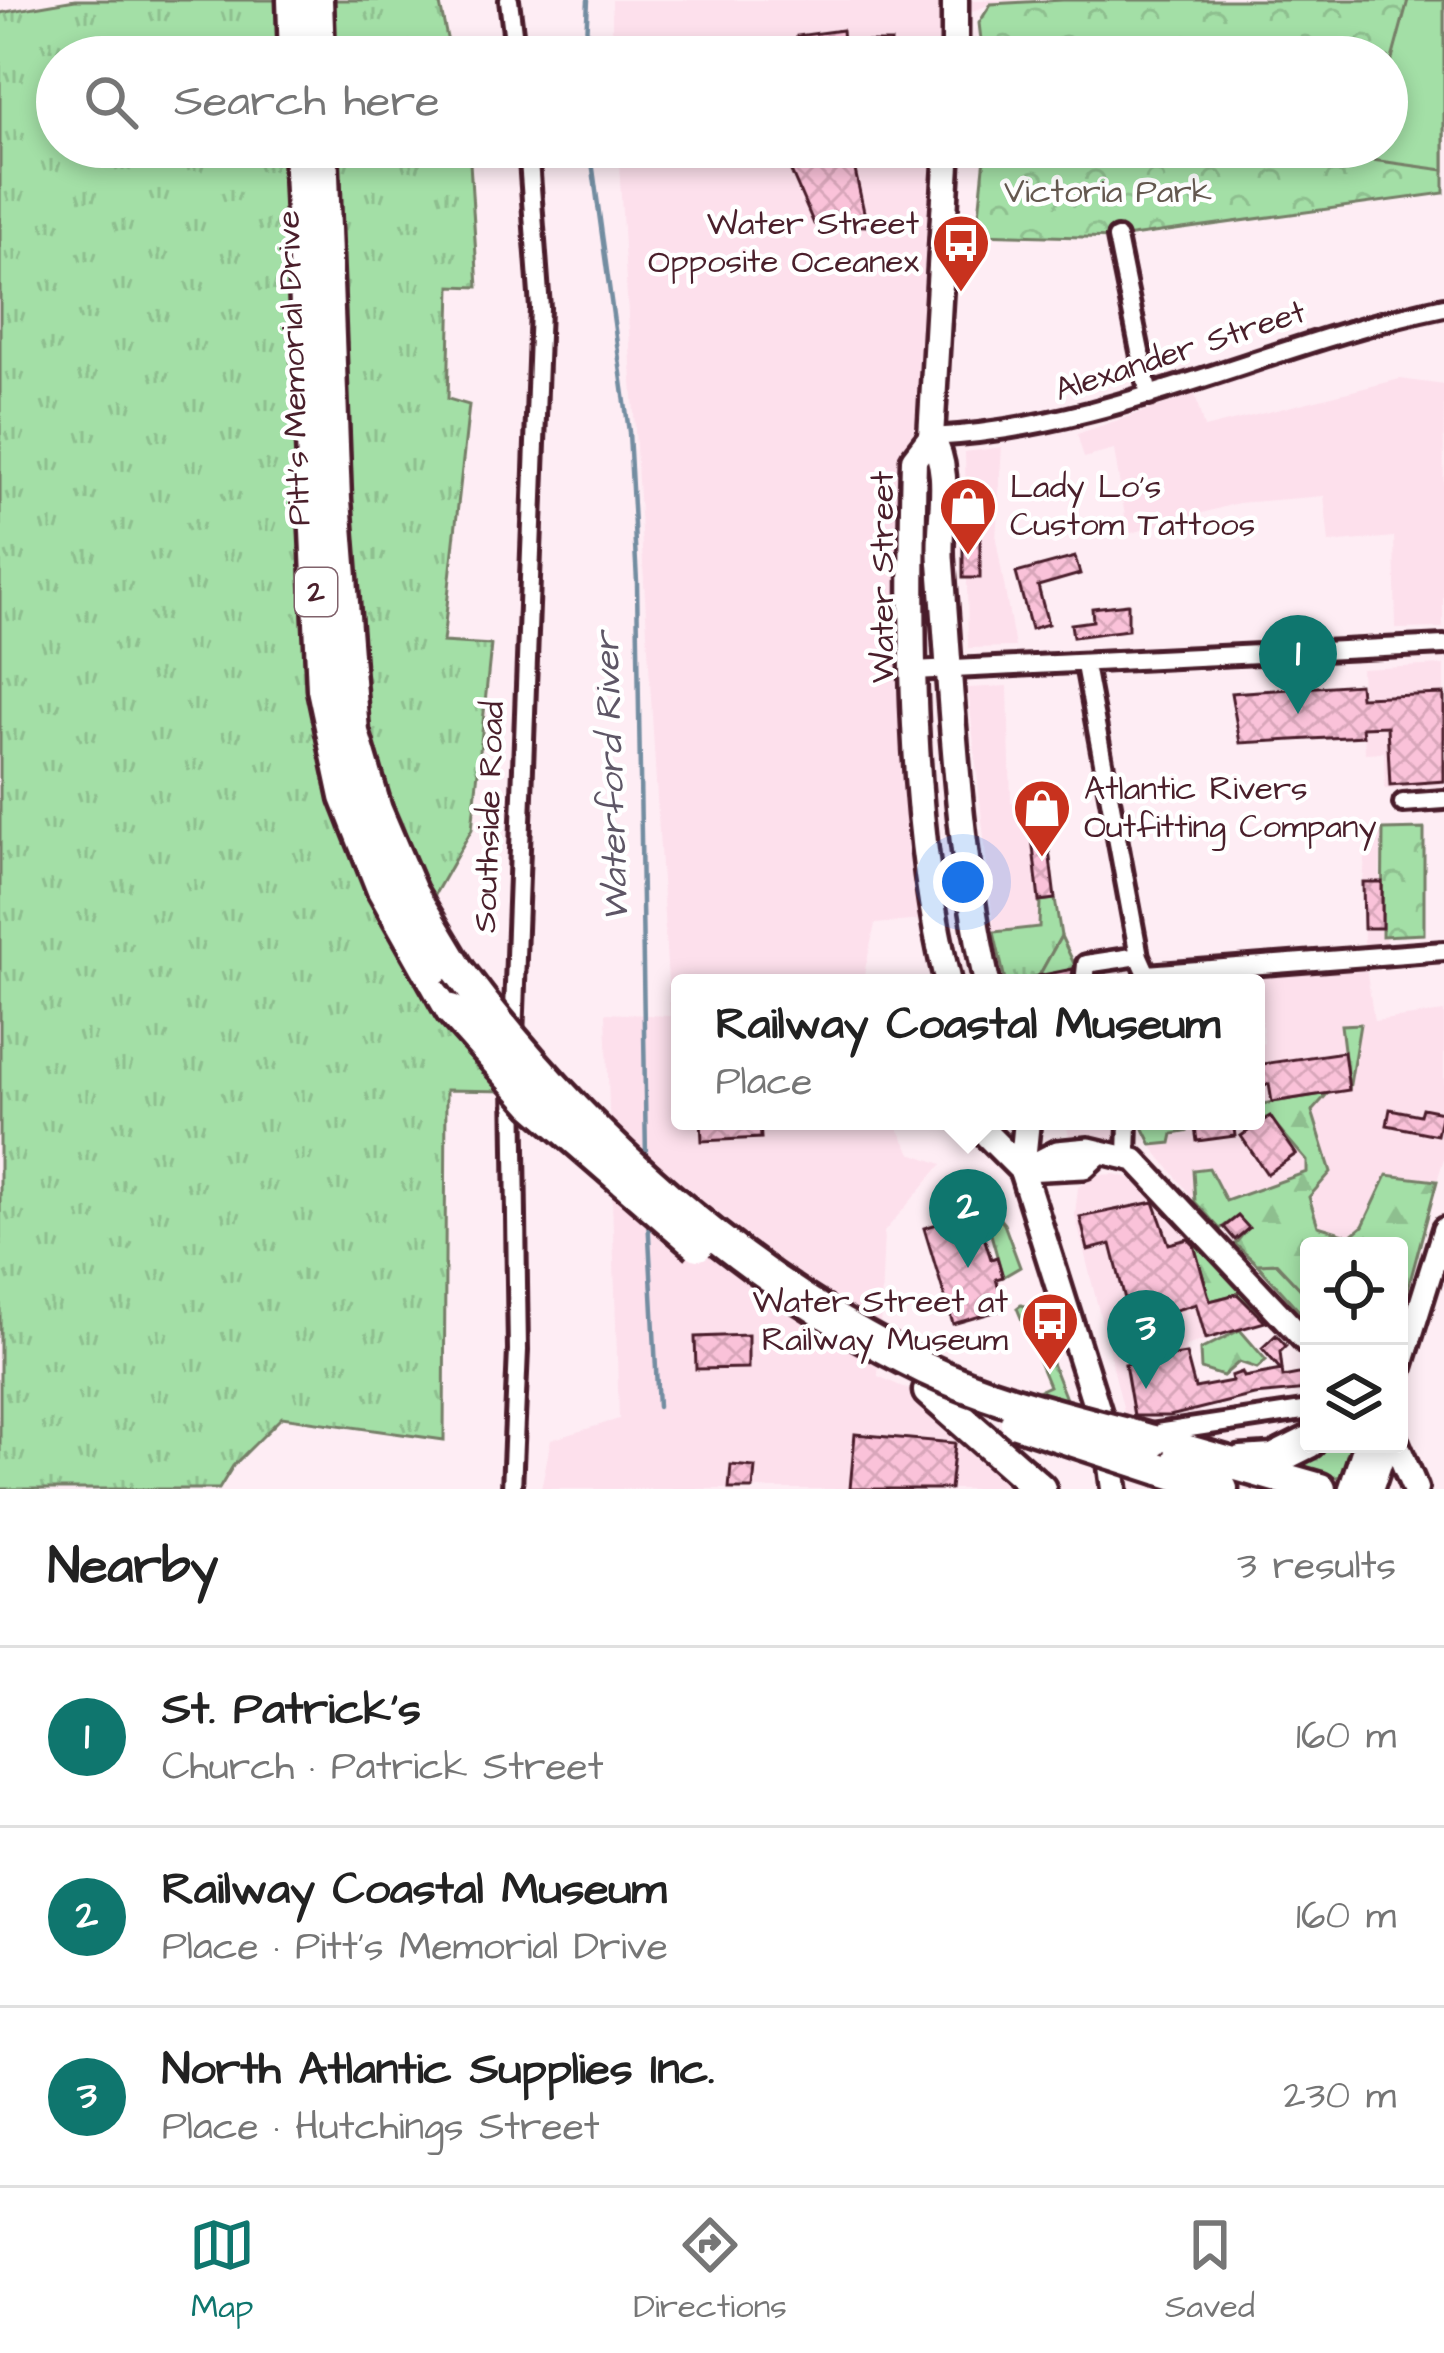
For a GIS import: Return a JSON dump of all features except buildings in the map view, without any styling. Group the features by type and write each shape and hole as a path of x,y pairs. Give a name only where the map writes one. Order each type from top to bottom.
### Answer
{"highway":[{"path":"293,0 295,36"},
{"path":"316,0 318,36"},
{"name":"Pitt's Memorial Drive","path":"300,168 323,689 353,815 382,888 451,1010 534,1103 664,1219 742,1279 929,1391 1223,1475 1320,1489"},
{"name":"Pitt's Memorial Drive","path":"323,168 335,500 352,732 376,809 411,892 458,970 567,1104 714,1234 822,1308 894,1352 970,1387 1223,1475"},
{"path":"929,1391 1040,1489"},
{"path":"1223,1475 1300,1446"}],"main road":[{"path":"955,0 955,36"},
{"path":"931,437 947,168"},
{"name":"Water Street","path":"947,974 931,879 914,671 914,459 931,437 943,456 940,556 969,881 985,974"},
{"path":"986,1130 1022,1170"},
{"path":"1026,1130 1022,1170 1108,1443 1114,1489"},
{"path":"1396,1453 1414,1489"}],"street":[{"path":"509,0 513,36"},
{"name":"Southside Road","path":"512,1489 518,1350 513,1017 540,308 530,168"},
{"path":"1117,238 1149,396"},
{"name":"Alexander Street","path":"931,437 1036,427 1149,396 1316,338 1444,307"},
{"path":"914,671 1444,645"},
{"path":"1084,664 1139,956 1151,974"},
{"path":"1403,803 1444,800"},
{"path":"1187,974 1444,951"},
{"path":"1084,974 1085,964 1139,956"},
{"path":"1127,1157 1128,1130"},
{"path":"1022,1170 1084,1167 1097,1155 1127,1157 1163,1185 1300,1335"},
{"path":"1408,1345 1444,1229"},
{"path":"1108,1443 1300,1411"},
{"path":"1350,1489 1362,1453"},
{"path":"1372,1489 1387,1453"}],"shaded area":[{"path":"612,0 1063,0 991,4 956,18 956,36 612,36"},
{"path":"619,168 947,168 931,437 914,459 935,919 875,924 864,974 671,974 671,1130 899,1130 911,1153 942,1164 884,1232 878,1376 979,1421 1030,1489 541,1489 551,1440 619,1419 606,1013 670,1016"},
{"path":"1400,379 1444,385 1443,628 1396,629 1394,537 1329,543 1324,496 1238,503 1128,534 1114,450 1084,458 1077,434 1195,394 1204,428"},
{"path":"1002,447 996,539 1015,647 968,648 965,452"},
{"path":"1444,665 1444,786 1385,789 1384,752 1365,753 1361,669"},
{"path":"1008,686 1011,802 1044,801 1057,929 1078,974 1004,974 994,932 968,688"},
{"path":"1383,830 1380,870 1386,946 1364,947 1363,882 1367,834"},
{"path":"1366,967 1374,1021 1444,1012 1444,1158 1437,1181 1387,1176 1363,1227 1350,1236 1318,1226 1307,1172 1203,1211 1144,1130 1265,1130 1265,974 1257,974"},
{"path":"1068,1130 1122,1130 1122,1140 1070,1139"},
{"path":"1098,1175 1129,1178 1158,1201 1269,1322 1185,1346 1199,1413 1127,1423 1075,1215 1078,1187"}],"green space":[{"path":"75,0 439,0 447,36 36,36 36,168 470,168 478,287 451,286 448,399 469,405 443,642 491,645 472,829 435,894 424,994 507,1091 446,1090 444,1440 282,1417 233,1466 219,1489 0,1489 0,13"},
{"path":"1408,0 1444,0 1444,170 1408,165 1408,36 1398,36"},
{"name":"Victoria Park","path":"1444,0 1444,193 1117,238 977,234 984,168 1408,168 1408,36 981,36 979,23 991,4"},
{"path":"1424,829 1424,934 1382,936 1383,830"},
{"path":"1055,899 1061,936 1040,974 1004,974 994,932 1039,927 1040,901"},
{"path":"1061,936 1076,968 1040,974"},
{"path":"1360,1024 1349,1090 1341,1025"},
{"path":"1328,1093 1312,1111 1331,1172 1309,1197 1318,1226 1351,1236 1363,1226 1387,1175 1437,1181 1408,1289 1408,1237 1300,1237 1300,1288 1276,1263 1257,1264 1235,1244 1248,1228 1238,1216 1220,1229 1195,1202 1193,1170 1209,1168 1226,1201 1307,1172 1307,1161 1269,1117 1265,1118 1265,1104"},
{"path":"1144,1130 1185,1132 1173,1134 1171,1143 1152,1145"},
{"path":"990,1207 1004,1224 1020,1267 1003,1277 985,1213"},
{"path":"1192,1238 1269,1322 1237,1294 1210,1301"},
{"path":"1276,1263 1300,1288 1300,1312 1257,1264"},
{"path":"1030,1307 1068,1404 1034,1393 1049,1386 1017,1308"},
{"path":"1240,1330 1266,1360 1257,1368 1239,1362 1223,1376 1201,1369 1200,1350"},
{"path":"1354,1453 1342,1476 1324,1479 1288,1467 1314,1456"}],"waterway":[{"name":"Waterford River","path":"586,36 588,0"},
{"name":"Waterford River","path":"593,168 629,432 637,582 646,1158"},
{"name":"Waterford River","path":"648,1217 658,1407"}],"place":[{"name":"Water Street Opposite Oceanex","path":"961,294"},
{"name":"Lady Lo's Custom Tattoos","path":"968,557"},
{"name":"St. Patrick's","path":"1298,714"},
{"name":"Atlantic Rivers Outfitting Company","path":"1042,859"},
{"name":"Railway Coastal Museum","path":"968,1268"},
{"name":"Water Street at Railway Museum","path":"1050,1372"},
{"name":"North Atlantic Supplies Inc.","path":"1146,1389"}]}
